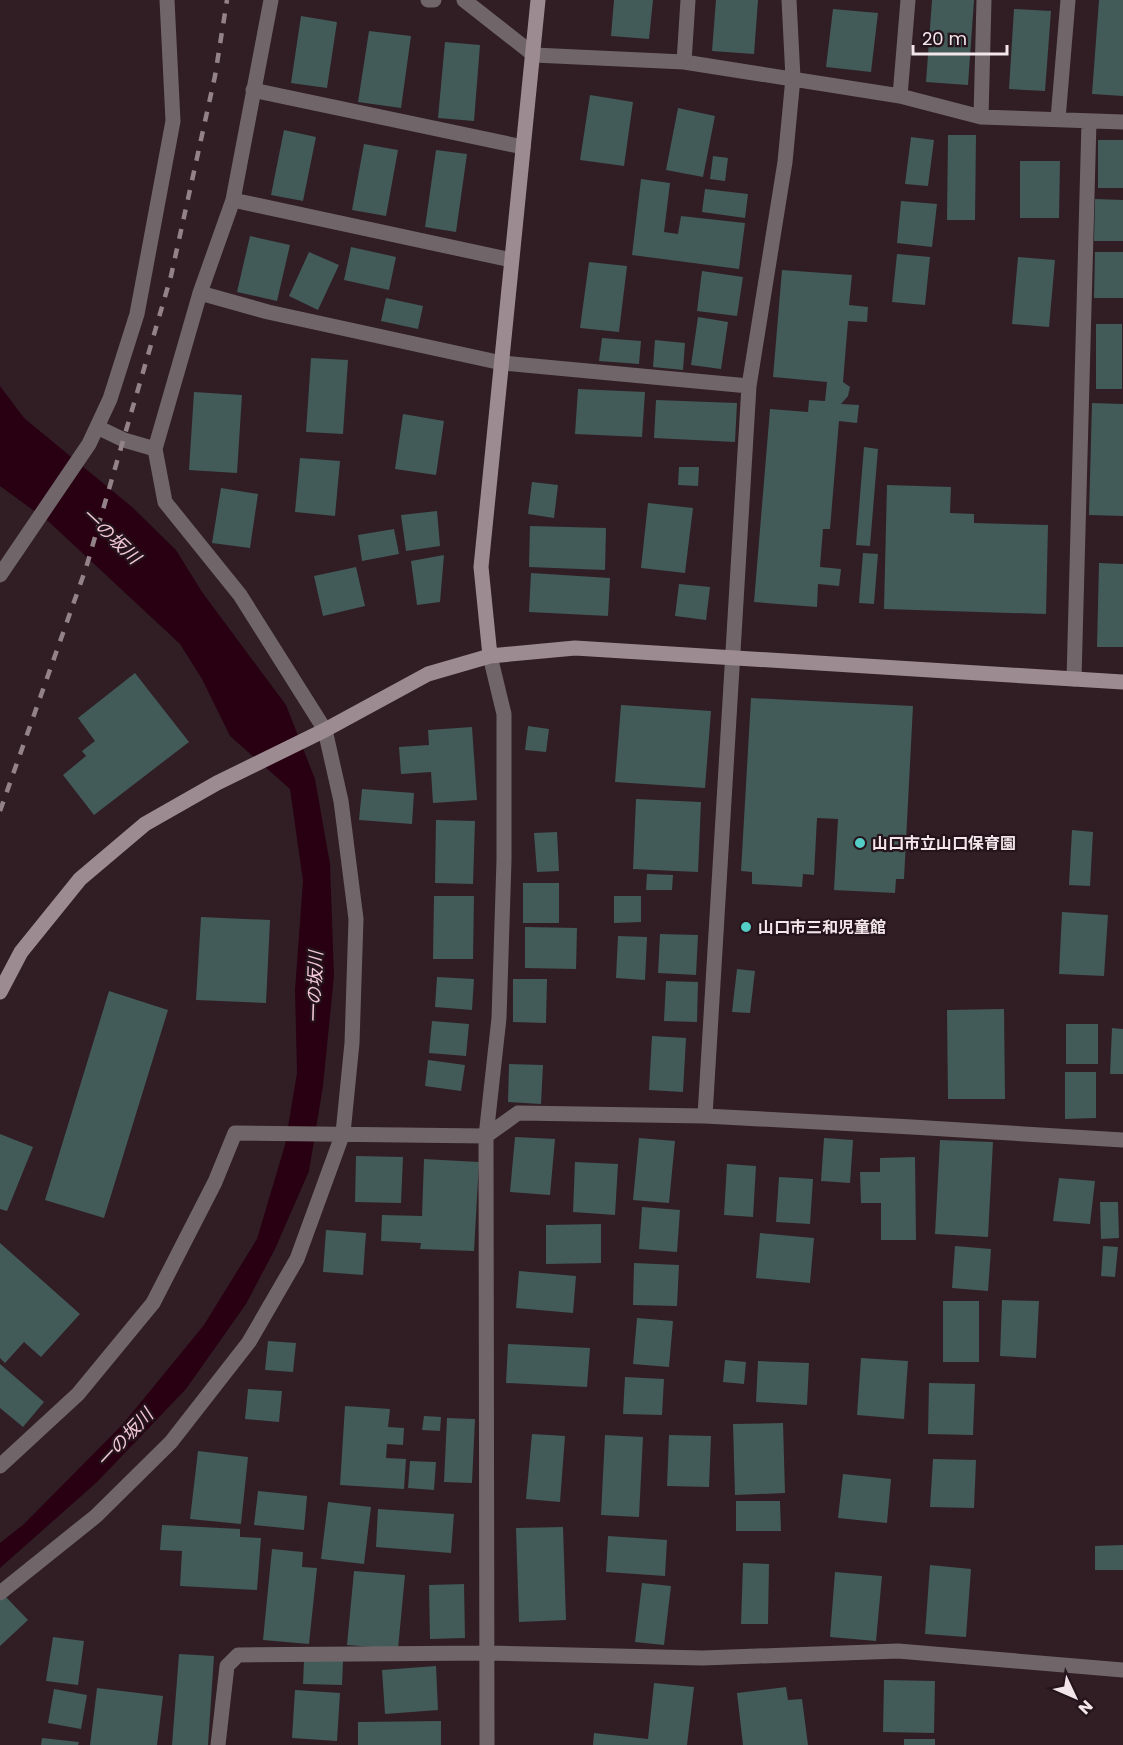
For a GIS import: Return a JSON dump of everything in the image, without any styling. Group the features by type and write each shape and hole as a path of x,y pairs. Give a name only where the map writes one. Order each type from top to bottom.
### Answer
{"street":[{"path":"0,575 89,444 110,399 137,314 173,121 167,0"},
{"path":"0,1593 96,1516 171,1442 249,1342 297,1259 336,1133 352,1043 356,919 341,801 319,733 240,595 165,502 155,449 200,293 233,200 271,0"},
{"path":"428,0 434,0"},
{"path":"464,0 534,55 684,62 900,96 981,117 1123,122"},
{"path":"487,1745 486,1136 499,1018 504,860 504,714 490,656 481,567 538,0"},
{"path":"684,62 688,0"},
{"path":"705,1116 749,386 785,162 793,78 789,0"},
{"path":"900,96 908,0"},
{"path":"981,117 984,0"},
{"path":"1058,119 1068,0"},
{"path":"253,90 523,147"},
{"path":"1074,679 1089,121"},
{"path":"233,200 511,260"},
{"path":"200,293 279,314 502,363 749,386"},
{"path":"96,427 124,440 155,449"},
{"path":"0,992 21,952 80,879 145,824 217,783 319,733 428,674 490,656 575,648 1123,682"},
{"path":"0,1466 78,1394 153,1303 215,1182 235,1133 486,1136 518,1113 705,1116 1123,1140"},
{"path":"218,1745 226,1666 238,1655 488,1653 703,1658 898,1651 1123,1670"}],"water":[{"name":"一の坂川","path":"0,386 24,418 132,507 176,550 202,592 286,705 315,779 330,864 334,976 323,1086 309,1171 275,1249 246,1304 186,1389 97,1482 0,1568 0,1543 24,1524 123,1424 204,1325 257,1239 285,1145 297,1073 295,990 303,881 290,789 230,736 202,679 180,644 48,521 0,486"}],"building":[{"path":"614,0 653,0 649,39 611,36"},
{"path":"716,0 758,0 754,54 712,51"},
{"path":"932,0 974,0 968,85 926,82"},
{"path":"1099,0 1123,0 1123,96 1092,94"},
{"path":"833,9 878,13 871,72 826,67"},
{"path":"1014,9 1051,11 1045,91 1009,89"},
{"path":"301,16 337,22 327,88 291,83"},
{"path":"369,31 411,36 401,108 358,102"},
{"path":"445,42 480,45 474,121 438,118"},
{"path":"590,95 633,102 624,166 580,160"},
{"path":"678,108 715,116 703,177 666,170"},
{"path":"284,130 316,137 303,201 271,195"},
{"path":"948,135 976,135 975,220 947,220"},
{"path":"911,137 934,140 928,186 905,184"},
{"path":"1098,140 1123,140 1123,188 1098,188"},
{"path":"364,144 398,150 386,216 352,210"},
{"path":"436,150 467,154 456,232 425,227"},
{"path":"713,156 728,158 725,181 710,179"},
{"path":"1020,161 1060,161 1059,218 1020,218"},
{"path":"641,179 670,183 664,232 678,234 681,216 745,223 739,269 632,255"},
{"path":"705,189 748,194 745,218 702,212"},
{"path":"1095,199 1123,200 1123,241 1094,241"},
{"path":"901,201 937,204 932,247 897,243"},
{"path":"250,236 290,245 277,301 237,292"},
{"path":"351,247 396,257 389,290 344,280"},
{"path":"309,252 339,265 318,310 289,296"},
{"path":"1095,252 1123,252 1123,298 1094,298"},
{"path":"897,254 930,257 925,305 892,302"},
{"path":"1018,257 1055,260 1049,327 1012,324"},
{"path":"589,262 627,266 619,332 580,328"},
{"path":"782,270 852,275 849,305 868,307 867,322 848,321 843,382 850,387 848,396 841,404 859,405 857,423 839,421 830,529 823,529 820,567 841,569 839,586 818,584 817,607 754,602 770,409 808,412 809,400 825,401 827,382 773,377"},
{"path":"702,271 743,277 737,316 697,311"},
{"path":"386,298 423,306 418,329 381,321"},
{"path":"698,317 728,322 721,369 691,365"},
{"path":"1096,324 1122,324 1122,389 1096,389"},
{"path":"602,338 641,341 639,364 599,361"},
{"path":"655,340 685,343 683,370 653,367"},
{"path":"311,358 348,360 343,434 306,432"},
{"path":"578,389 645,392 642,437 575,434"},
{"path":"194,392 242,395 237,473 189,470"},
{"path":"656,400 737,403 735,442 654,438"},
{"path":"1092,403 1123,404 1123,516 1089,515"},
{"path":"403,414 444,421 436,475 395,469"},
{"path":"864,447 878,449 870,546 856,545"},
{"path":"300,458 340,461 335,516 295,512"},
{"path":"679,467 699,467 698,486 678,485"},
{"path":"532,482 558,485 554,518 528,514"},
{"path":"887,485 951,487 950,513 974,514 974,523 1048,525 1046,614 884,609"},
{"path":"221,488 258,494 250,548 212,543"},
{"path":"648,503 693,508 685,573 641,568"},
{"path":"437,511 440,546 406,551 401,515"},
{"path":"530,526 606,528 605,570 529,567"},
{"path":"394,529 399,554 362,561 358,535"},
{"path":"863,553 878,554 874,604 859,603"},
{"path":"444,555 440,602 417,605 411,561"},
{"path":"1099,563 1123,564 1123,647 1097,647"},
{"path":"356,567 365,606 323,616 314,576"},
{"path":"531,573 610,578 608,616 529,612"},
{"path":"679,584 710,587 706,620 675,616"},
{"path":"135,673 189,742 94,815 63,775 86,756 82,751 95,741 78,718"},
{"path":"751,698 913,706 904,879 896,879 895,893 834,890 838,819 817,818 814,875 803,874 802,887 752,884 752,872 741,871"},
{"path":"621,705 711,711 705,788 615,782"},
{"path":"528,726 549,729 546,752 525,750"},
{"path":"472,727 477,800 433,803 431,772 401,774 399,747 429,745 428,730"},
{"path":"362,789 414,793 412,824 359,820"},
{"path":"636,799 701,802 698,872 633,869"},
{"path":"436,820 475,821 473,884 435,883"},
{"path":"1072,830 1093,832 1090,886 1069,885"},
{"path":"557,832 559,871 537,872 534,833"},
{"path":"647,874 673,875 672,890 646,890"},
{"path":"523,883 559,883 559,923 523,923"},
{"path":"434,896 474,896 473,959 433,959"},
{"path":"614,896 641,896 641,922 614,923"},
{"path":"1062,912 1108,915 1104,976 1059,974"},
{"path":"201,917 270,920 266,1003 196,1000"},
{"path":"525,927 577,928 576,969 525,968"},
{"path":"660,934 698,935 696,975 658,973"},
{"path":"618,936 647,937 645,980 616,978"},
{"path":"737,969 755,971 750,1013 732,1012"},
{"path":"437,977 474,979 472,1010 435,1007"},
{"path":"513,979 547,979 546,1023 513,1022"},
{"path":"666,981 698,982 697,1022 664,1021"},
{"path":"109,991 168,1010 104,1218 45,1200"},
{"path":"1004,1009 1005,1099 948,1099 947,1010"},
{"path":"432,1021 469,1024 466,1056 429,1053"},
{"path":"1066,1024 1098,1024 1098,1064 1066,1064"},
{"path":"1112,1028 1123,1029 1123,1074 1110,1074"},
{"path":"652,1036 686,1038 683,1092 649,1090"},
{"path":"428,1060 465,1065 461,1091 425,1086"},
{"path":"509,1064 543,1065 541,1104 508,1102"},
{"path":"1065,1072 1096,1072 1096,1118 1065,1119"},
{"path":"0,1134 33,1147 7,1211 0,1209"},
{"path":"515,1137 555,1139 550,1195 510,1192"},
{"path":"639,1138 675,1141 669,1203 633,1200"},
{"path":"824,1138 853,1140 850,1183 821,1181"},
{"path":"940,1140 993,1142 988,1237 935,1234"},
{"path":"356,1156 403,1157 401,1203 355,1202"},
{"path":"915,1157 916,1240 881,1240 881,1203 861,1203 860,1172 880,1172 880,1158"},
{"path":"424,1159 479,1162 474,1251 420,1249 421,1243 381,1241 382,1215 422,1216"},
{"path":"575,1162 618,1164 615,1215 573,1212"},
{"path":"727,1164 756,1166 753,1217 724,1215"},
{"path":"779,1177 813,1179 810,1224 776,1222"},
{"path":"1059,1178 1095,1181 1090,1224 1053,1221"},
{"path":"1100,1202 1118,1202 1119,1238 1101,1239"},
{"path":"642,1207 680,1210 677,1252 639,1249"},
{"path":"601,1224 601,1263 546,1264 546,1225"},
{"path":"326,1230 366,1233 363,1275 323,1272"},
{"path":"760,1233 814,1238 810,1283 756,1278"},
{"path":"0,1243 80,1314 41,1357 24,1342 5,1363 0,1358"},
{"path":"955,1246 991,1249 988,1291 952,1288"},
{"path":"1103,1246 1118,1247 1115,1277 1101,1276"},
{"path":"634,1263 679,1265 677,1306 633,1305"},
{"path":"519,1271 576,1276 573,1313 516,1308"},
{"path":"1002,1300 1039,1301 1036,1358 1000,1356"},
{"path":"943,1301 979,1301 979,1362 943,1362"},
{"path":"637,1318 673,1321 669,1367 633,1364"},
{"path":"268,1341 296,1343 293,1372 265,1370"},
{"path":"508,1344 590,1348 587,1387 506,1383"},
{"path":"861,1358 908,1361 904,1419 857,1415"},
{"path":"725,1360 746,1362 744,1384 723,1382"},
{"path":"758,1361 809,1363 807,1405 756,1402"},
{"path":"0,1364 44,1402 23,1427 0,1408"},
{"path":"625,1377 664,1379 662,1415 623,1414"},
{"path":"929,1383 975,1384 973,1435 928,1434"},
{"path":"248,1389 282,1391 279,1422 245,1419"},
{"path":"345,1406 390,1409 388,1427 404,1428 403,1445 387,1444 386,1458 406,1459 404,1489 340,1485"},
{"path":"424,1416 441,1417 440,1431 422,1430"},
{"path":"447,1418 475,1419 472,1483 444,1482"},
{"path":"783,1423 785,1493 735,1495 733,1424"},
{"path":"532,1434 565,1436 560,1502 526,1499"},
{"path":"605,1435 643,1437 639,1517 601,1515"},
{"path":"669,1435 711,1436 709,1487 667,1486"},
{"path":"198,1451 248,1457 241,1524 190,1519"},
{"path":"933,1459 976,1460 974,1508 930,1507"},
{"path":"410,1461 436,1462 434,1490 408,1488"},
{"path":"843,1474 891,1479 887,1523 838,1518"},
{"path":"258,1491 307,1496 304,1530 254,1525"},
{"path":"736,1501 780,1501 781,1531 736,1531"},
{"path":"328,1502 371,1507 364,1564 321,1559"},
{"path":"378,1509 454,1514 451,1553 376,1547"},
{"path":"162,1525 240,1529 240,1537 261,1538 257,1590 180,1586 182,1551 160,1550"},
{"path":"563,1527 566,1620 519,1622 516,1528"},
{"path":"608,1536 667,1540 665,1576 606,1572"},
{"path":"1123,1545 1123,1570 1095,1570 1095,1546"},
{"path":"272,1549 303,1552 302,1567 317,1568 309,1644 263,1640"},
{"path":"743,1563 769,1564 768,1624 741,1624"},
{"path":"930,1565 971,1569 966,1637 925,1634"},
{"path":"354,1571 405,1575 398,1649 347,1645"},
{"path":"835,1572 882,1576 876,1641 830,1637"},
{"path":"642,1583 671,1586 664,1645 635,1642"},
{"path":"464,1584 465,1638 430,1639 429,1585"},
{"path":"4,1595 28,1620 0,1646 0,1599"},
{"path":"53,1637 84,1641 78,1685 46,1681"},
{"path":"179,1654 214,1656 208,1745 172,1745"},
{"path":"304,1660 343,1661 342,1685 303,1684"},
{"path":"436,1666 438,1710 385,1714 382,1670"},
{"path":"884,1680 935,1681 934,1733 883,1732"},
{"path":"654,1683 694,1687 687,1745 593,1745 594,1733 648,1739"},
{"path":"786,1687 788,1700 802,1699 808,1745 743,1745 737,1693"},
{"path":"97,1688 163,1696 157,1745 90,1745"},
{"path":"54,1689 87,1695 81,1729 48,1723"},
{"path":"295,1690 340,1693 337,1741 292,1738"},
{"path":"441,1721 441,1745 358,1745 358,1722"},
{"path":"42,1738 79,1742 78,1745 41,1745"},
{"path":"904,1739 935,1739 935,1745 904,1745"}],"railway":[{"path":"0,811 86,568 171,276 215,76 227,0"}],"place":[{"name":"山口市立山口保育園","path":"860,843"},
{"name":"山口市三和児童館","path":"746,927"}]}
